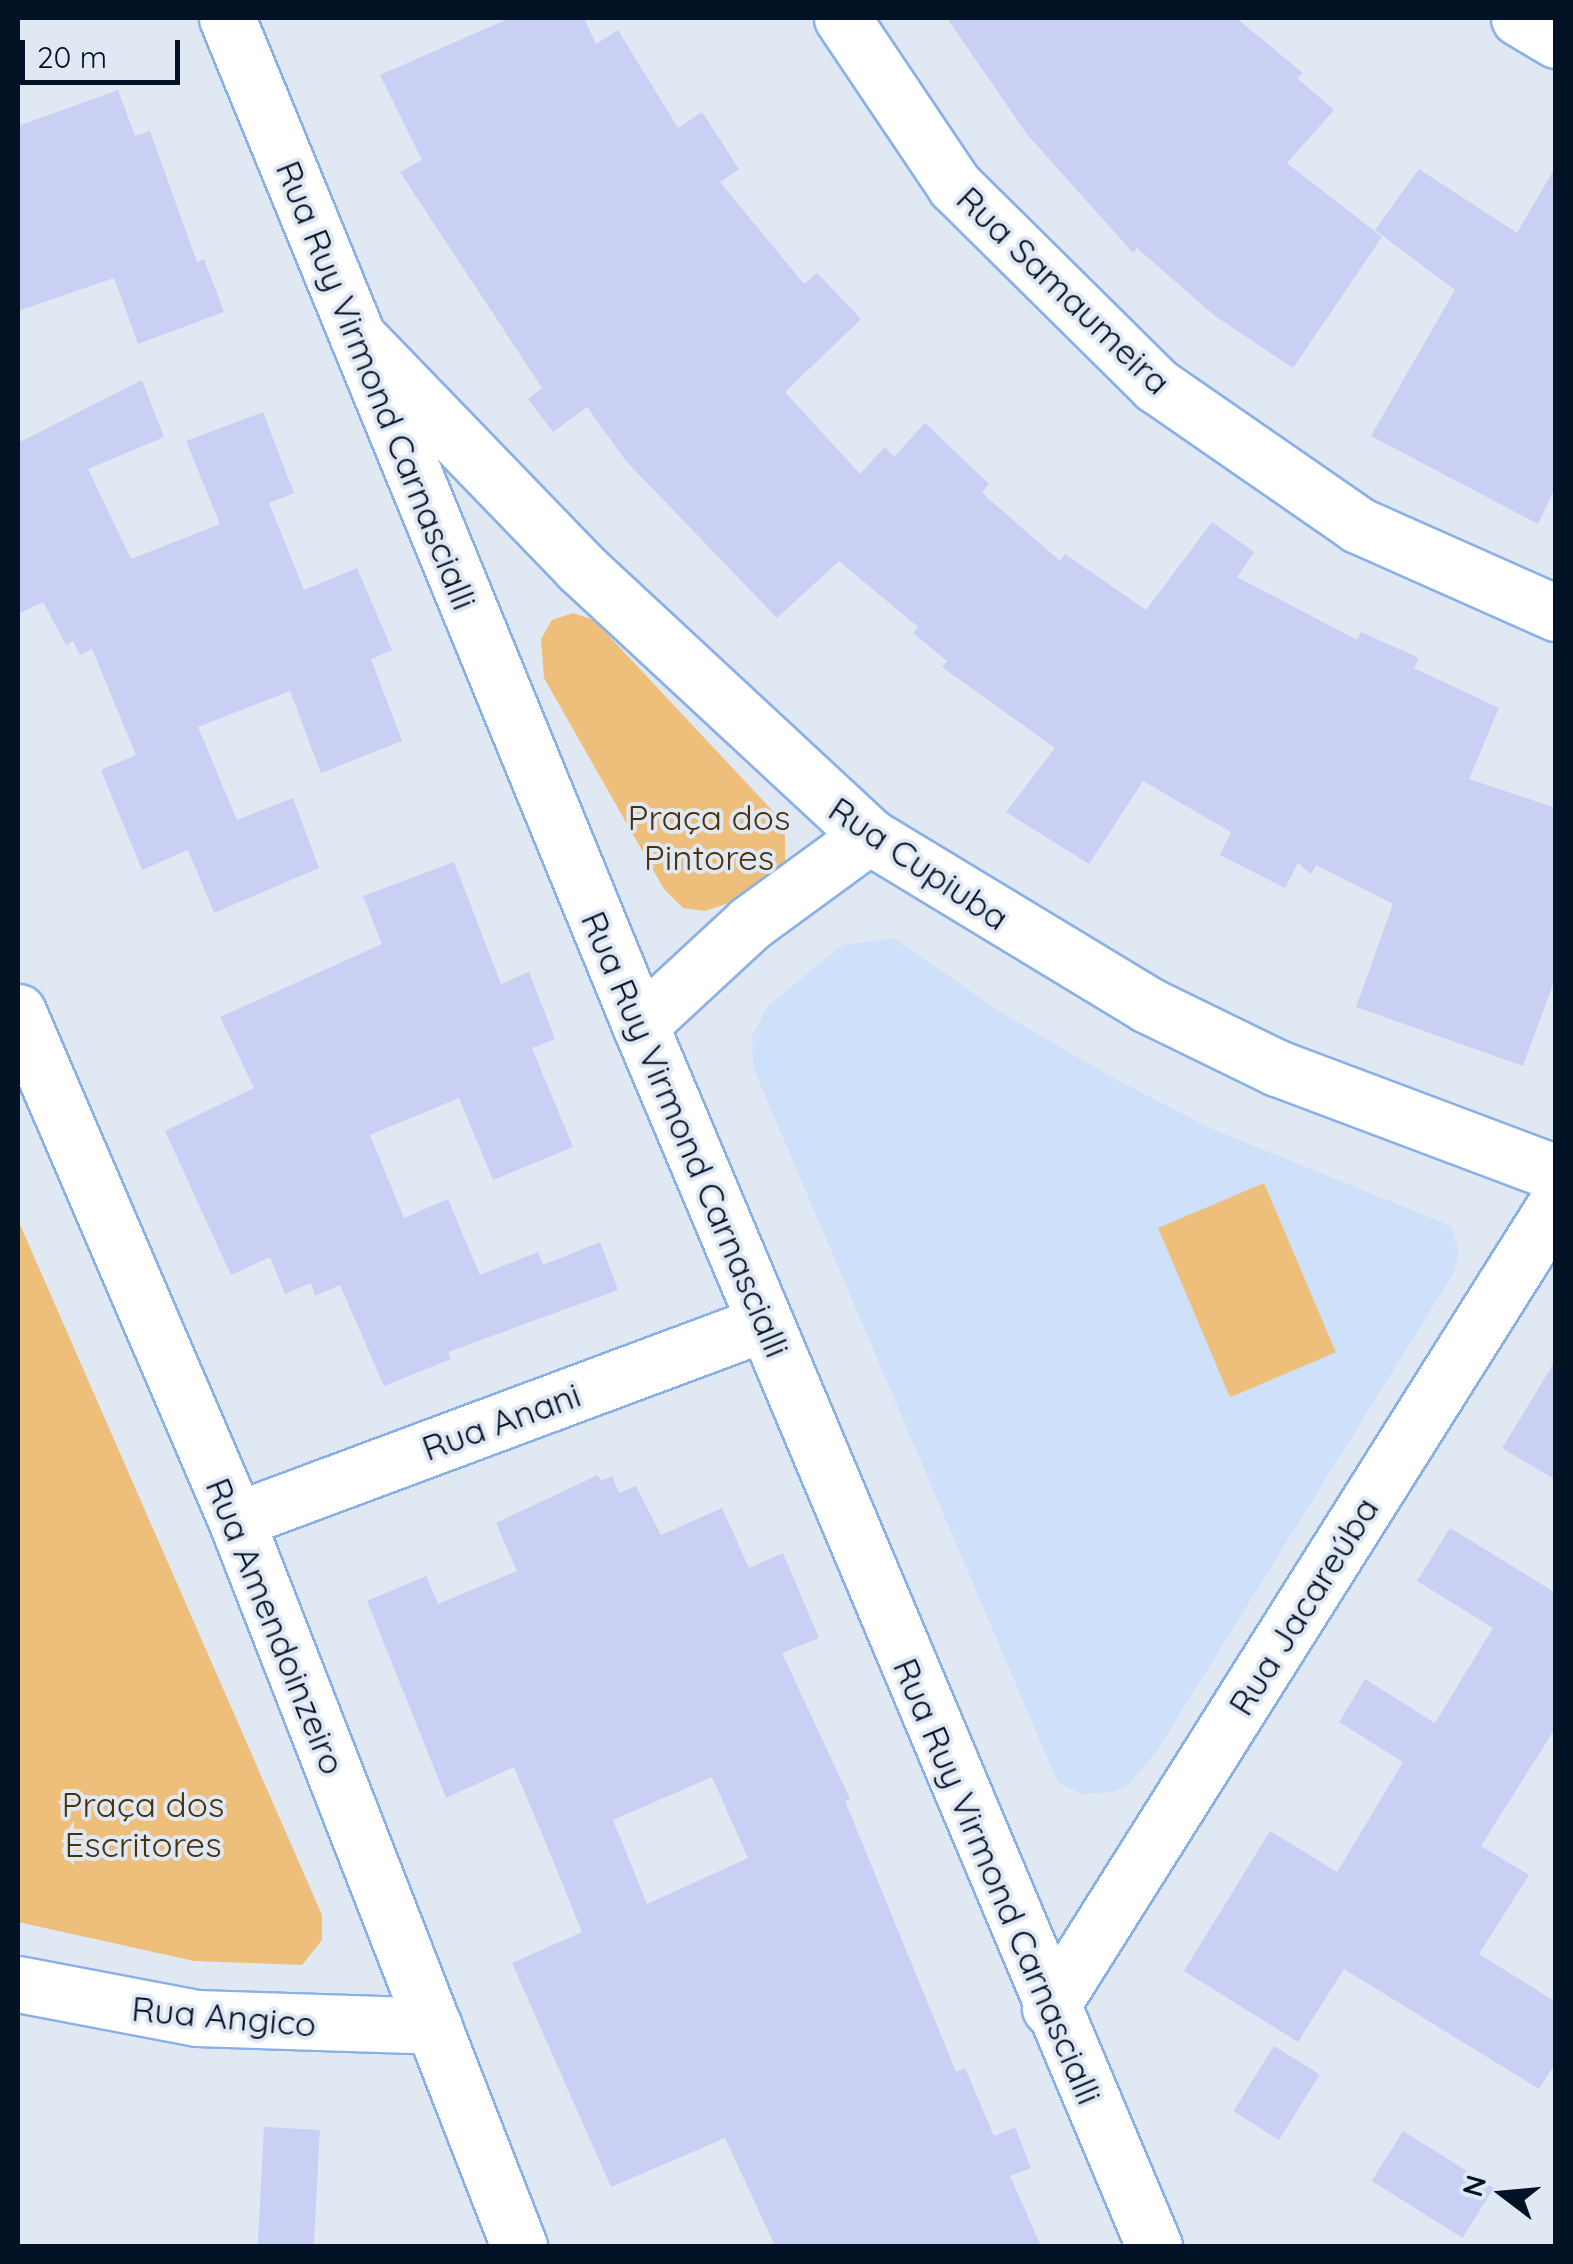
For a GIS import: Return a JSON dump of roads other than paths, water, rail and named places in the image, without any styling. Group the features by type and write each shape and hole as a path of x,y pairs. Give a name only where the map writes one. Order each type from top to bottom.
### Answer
{"street":[{"name":"Rua Ruy Virmond Carnascialli","path":"227,18 640,1025 1050,2008 1154,2246"},
{"name":"Rua Samaumeira","path":"842,18 955,186 1156,385 1358,525 1556,612"},
{"path":"1519,18 1556,40"},
{"name":"Rua Cupiuba","path":"358,337 580,566 869,836 1148,1005 1277,1068 1556,1173"},
{"path":"640,1025 750,923 869,836"},
{"name":"Rua Amendoinzeiro","path":"18,1012 236,1520 518,2246"},
{"name":"Rua Jacareúba","path":"1050,2008 1556,1204"},
{"name":"Rua Anani","path":"236,1520 765,1323"},
{"name":"Rua Angico","path":"18,1984 197,2018 434,2026"}],"park label":[{"name":"Praça dos Pintores","path":"709,837"},
{"name":"Praça dos Escritores","path":"143,1824"}]}
